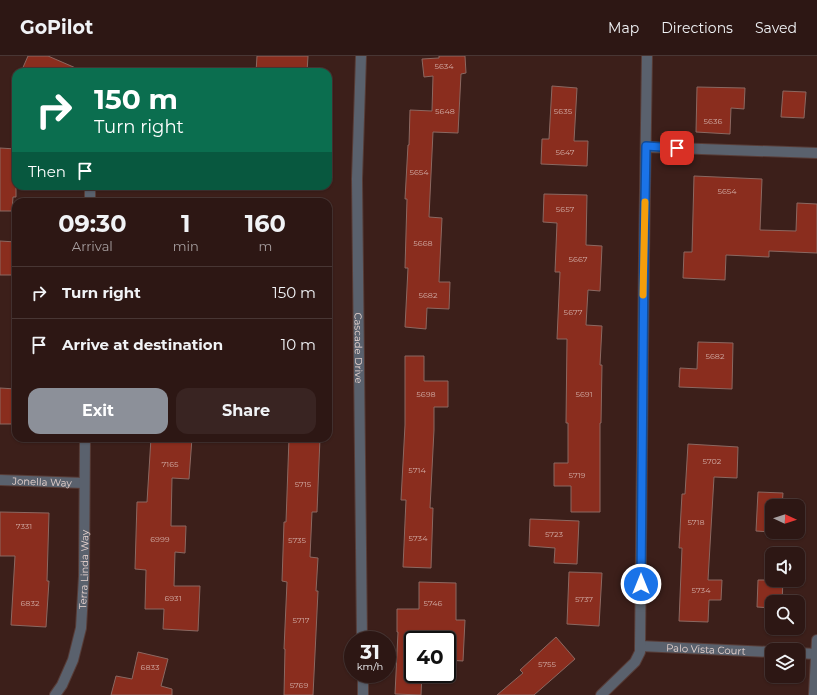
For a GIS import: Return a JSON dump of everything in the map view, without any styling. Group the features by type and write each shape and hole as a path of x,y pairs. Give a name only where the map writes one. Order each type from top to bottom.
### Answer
{"street":[{"name":"Cascade Drive","path":"361,56 357,179 362,631"},
{"path":"601,695 635,662 640,652 647,56"},
{"path":"646,146 817,153"},
{"name":"Terra Linda Way","path":"55,695 62,685 73,660 81,628 84,576 85,442"},
{"name":"Jonella Way","path":"0,480 84,483"},
{"path":"814,694 817,640"},
{"name":"Palo Vista Court","path":"640,646 765,652"},
{"path":"805,653 816,654"},
{"path":"363,683 363,695"}],"building":[{"path":"28,56 48,56 76,68 23,68"},
{"path":"257,56 308,56 307,68 256,68"},
{"path":"439,56 465,56 466,73 461,74 458,133 433,132 429,217 442,218 439,282 450,282 449,309 427,308 426,329 405,327 408,268 405,268 407,199 405,199 410,110 432,111 433,76 424,77 422,59 439,58"},
{"path":"552,86 577,88 574,141 588,141 587,166 541,164 542,139 549,139"},
{"path":"697,87 745,88 744,109 731,108 730,134 696,132"},
{"path":"783,91 806,92 804,118 781,117"},
{"path":"0,148 12,149 12,190 16,190 16,197 12,198 12,211 0,211"},
{"path":"694,176 762,179 760,230 796,231 797,203 817,204 817,253 769,251 769,257 726,255 725,280 683,278 684,252 692,252"},
{"path":"544,194 587,195 586,245 602,246 600,291 588,290 586,325 602,326 600,365 602,365 600,423 600,512 571,512 571,486 554,486 554,463 568,463 568,423 566,423 567,339 557,339 560,272 555,272 557,223 543,222"},
{"path":"0,241 12,242 12,275 0,275"},
{"path":"698,342 733,343 732,389 679,387 680,368 697,369"},
{"path":"405,356 424,356 424,381 448,381 448,407 434,407 430,508 433,508 431,568 403,567 406,500 401,500 405,425"},
{"path":"0,388 12,389 12,424 0,424"},
{"path":"151,442 192,442 189,479 172,478 171,526 186,526 185,553 175,552 174,586 200,586 198,631 163,629 164,609 145,609 146,570 135,569 137,502 147,502"},
{"path":"289,442 320,442 317,512 312,512 310,557 318,558 316,591 318,591 313,695 284,695 284,649 287,582 282,581 284,522 286,522"},
{"path":"688,444 738,447 737,478 714,477 708,580 722,580 721,600 709,600 708,622 679,621 682,548 679,548 682,494 685,494"},
{"path":"758,492 783,493 783,499 765,499 765,532 756,531"},
{"path":"0,512 49,513 47,581 49,581 46,627 11,625 15,556 0,556"},
{"path":"530,519 579,521 577,564 554,563 555,548 529,546"},
{"path":"569,572 602,573 599,626 567,624"},
{"path":"758,580 765,580 765,587 783,587 782,595 765,595 765,608 757,607"},
{"path":"419,582 456,583 456,620 465,620 463,661 456,661 456,631 404,631 404,683 422,683 421,695 395,694 398,632 397,609 419,609"},
{"path":"556,637 575,659 534,695 497,695 523,673 520,670"},
{"path":"138,652 168,659 161,686 172,689 172,695 111,695 116,676 132,679"}],"slow traffic":[{"path":"643,295 645,202"}],"route":[{"path":"641,584 646,146 677,148"}]}
